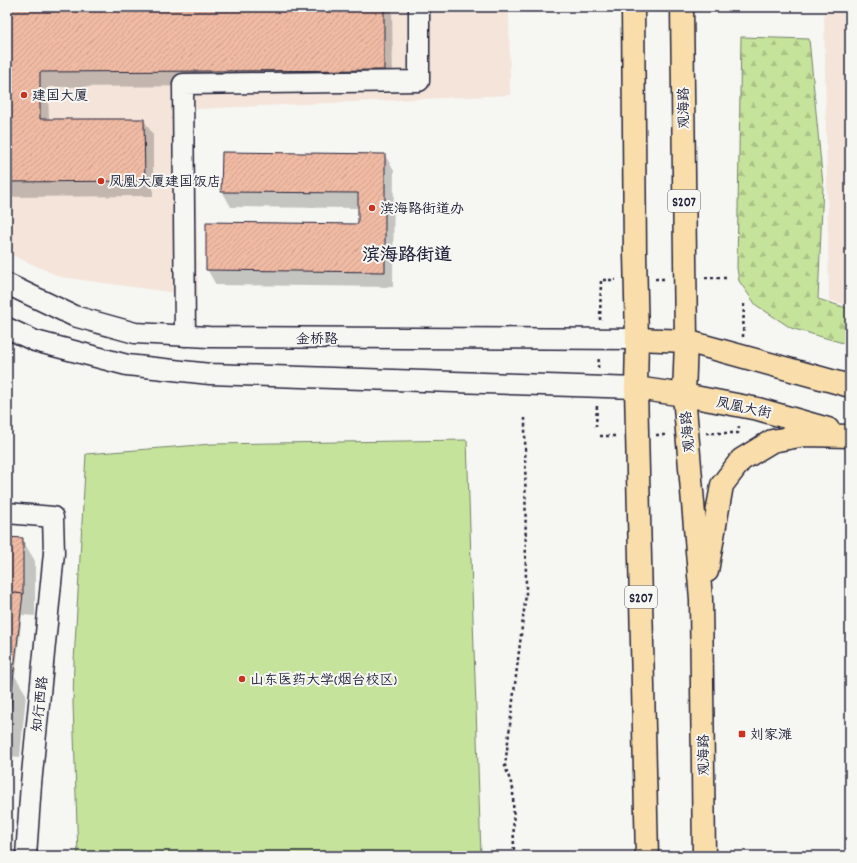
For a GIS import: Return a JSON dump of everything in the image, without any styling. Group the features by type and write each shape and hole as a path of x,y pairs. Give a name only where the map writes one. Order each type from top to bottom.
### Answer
{"main road":[{"name":"S207","path":"633,7 634,254 637,339 636,388 647,856"},
{"name":"观海路","path":"682,7 686,341 684,395 701,600 704,856"},
{"path":"637,339 686,341 850,386"},
{"name":"凤凰大街","path":"636,388 684,395 758,409 850,436"},
{"path":"701,600 722,485 741,460 772,441 805,435 850,436"}],"street":[{"path":"185,336 182,84 420,81 419,7"},
{"name":"金桥路","path":"7,284 74,316 135,332 209,337 637,339"},
{"path":"7,328 35,341 127,365 210,374 636,388"},
{"name":"知行西路","path":"7,513 53,517 54,553 32,776 26,856"}],"path":[{"path":"514,856 513,789 504,766 526,594 525,418"}],"shaded area":[{"name":"凤凰大厦建国饭店","path":"7,7 509,7 510,95 194,109 198,296 61,277 7,253"},
{"path":"824,7 850,7 850,306 829,300"}],"green space":[{"path":"741,37 809,39 823,185 818,299 850,309 850,345 791,328 756,305 739,281 737,268"},
{"name":"山东医药大学(烟台校区)","path":"467,440 481,856 78,856 73,703 86,454 212,444"}],"building":[{"name":"建国大厦","path":"7,7 384,7 384,70 40,72 40,119 144,119 145,181 7,182"},
{"name":"滨海路街道办","path":"222,152 385,154 385,272 206,270 206,222 358,224 358,193 221,192"},
{"path":"7,537 23,538 23,594 7,592"},
{"path":"7,592 23,594 14,671 7,670"},
{"path":"7,670 14,671 8,736 7,735"}],"place":[{"name":"建国大厦","path":"24,95"},
{"name":"凤凰大厦建国饭店","path":"101,181"},
{"name":"滨海路街道办","path":"372,208"},
{"name":"山东医药大学(烟台校区)","path":"242,679"},
{"name":"刘家滩","path":"742,734"}],"district":[{"name":"滨海路街道","path":"407,254"}]}
